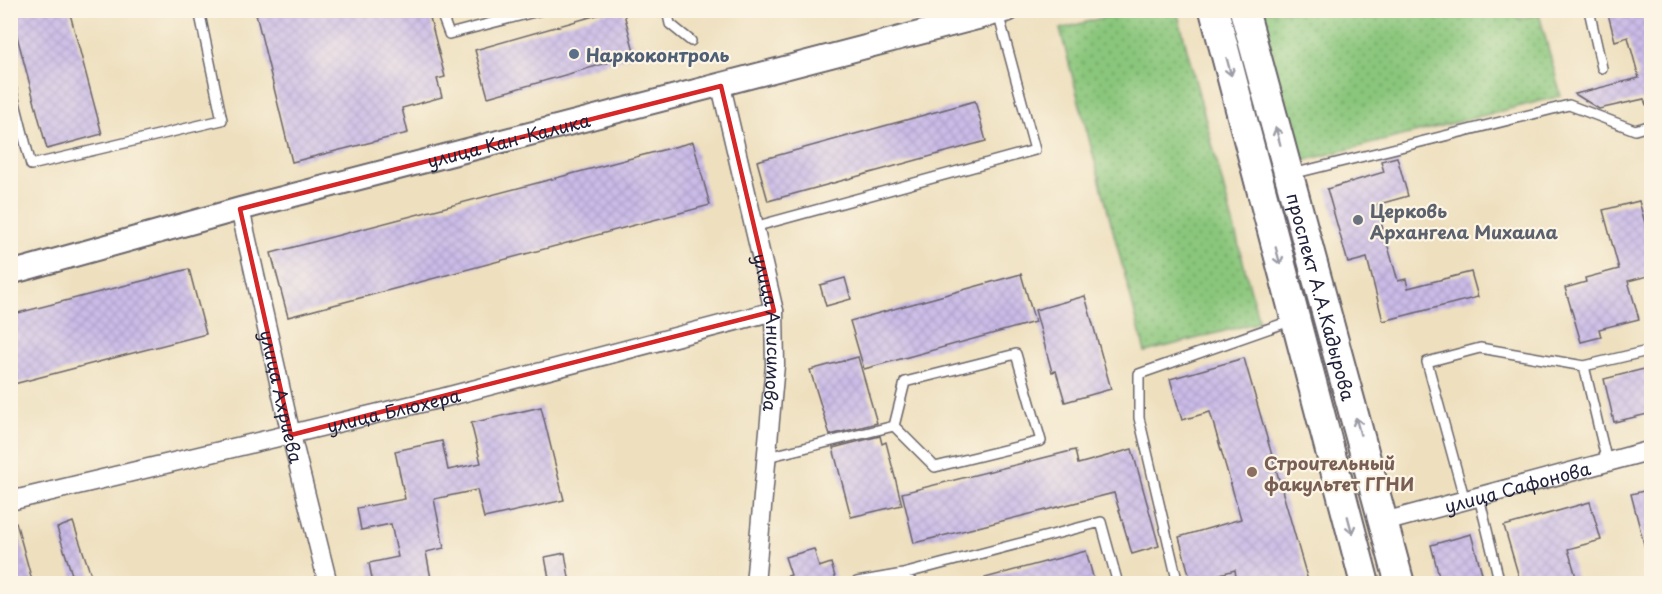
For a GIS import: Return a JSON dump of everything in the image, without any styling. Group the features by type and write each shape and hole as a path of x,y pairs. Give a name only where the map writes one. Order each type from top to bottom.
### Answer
{"main road":[{"name":"проспект А.А.Кадырова","path":"1214,10 1365,584"},
{"name":"проспект А.А.Кадырова","path":"1244,10 1400,584"}],"street":[{"name":"улица Кан-Калика","path":"10,273 240,209 1003,12"},
{"name":"улица Анисимова","path":"721,86 774,311 775,365 755,584"},
{"name":"улица Ахриева","path":"240,209 291,435 328,584"},
{"name":"улица Блюхера","path":"10,501 291,435 774,311"},
{"name":"улица Сафонова","path":"1384,522 1652,450"}],"lane":[{"path":"10,83 32,165 222,120 198,10"},
{"path":"440,10 448,34 542,10"},
{"path":"667,10 670,24 691,41"},
{"path":"1589,10 1602,68"},
{"path":"754,227 1035,150 1003,12"},
{"path":"1289,175 1569,105 1635,130 1652,125"},
{"path":"1178,584 1139,418 1139,374 1295,319"},
{"path":"1500,584 1427,362 1480,348 1584,366 1652,350"},
{"path":"1016,354 1041,441 935,467 894,426 905,382 1016,354"},
{"path":"1584,366 1607,462"},
{"path":"767,457 894,426"},
{"path":"857,582 903,574 1101,522 1118,584"},
{"path":"903,574 914,584"}],"highlighted area":[{"path":"721,86 774,311 291,435 240,209"}],"green space":[{"path":"1131,10 1177,11 1259,322 1145,352 1060,29"},
{"path":"1516,10 1518,19 1539,14 1561,96 1298,162 1258,11"}],"building":[{"path":"10,10 69,10 102,134 47,149"},
{"path":"255,10 428,10 445,77 437,79 442,97 402,108 408,133 292,162"},
{"path":"615,10 623,10 635,55 488,97 475,50"},
{"path":"1607,10 1652,10 1652,104 1646,105 1644,99 1599,109 1575,94 1639,78 1628,37 1615,41"},
{"path":"975,101 986,141 768,201 757,161"},
{"path":"693,142 710,205 288,317 271,253"},
{"path":"1397,157 1408,196 1376,205 1398,281 1406,279 1408,288 1471,272 1478,297 1383,321 1367,258 1348,263 1327,189 1384,172 1381,161"},
{"path":"1639,201 1652,249 1652,275 1628,281 1639,319 1599,329 1601,337 1581,342 1565,288 1586,282 1585,278 1619,269 1603,210"},
{"path":"189,269 206,334 10,385 10,315"},
{"path":"1021,274 1035,322 864,369 850,321"},
{"path":"845,278 851,299 826,306 820,285"},
{"path":"1085,296 1111,389 1065,402 1056,371 1052,372 1035,310"},
{"path":"858,357 877,423 830,435 810,370"},
{"name":"Строительный факультет ГГНИ","path":"1244,358 1309,584 1237,584 1235,570 1191,582 1179,537 1241,519 1210,412 1182,420 1170,379"},
{"path":"1652,367 1652,413 1614,422 1604,379"},
{"path":"541,407 564,500 484,518 477,490 434,499 444,548 426,552 432,584 373,584 369,563 398,557 391,524 361,530 357,508 405,499 395,451 442,441 448,470 481,463 471,423"},
{"path":"880,436 882,444 886,442 902,505 851,517 833,448"},
{"path":"1132,449 1159,546 1132,554 1114,493 914,543 902,493 1075,450 1078,464"},
{"path":"1652,489 1652,551 1646,552 1631,494"},
{"path":"1590,502 1601,540 1568,549 1578,584 1521,584 1504,526"},
{"path":"16,522 33,584 13,584 10,576 10,523"},
{"path":"73,522 94,584 75,584 57,528"},
{"path":"1471,534 1485,584 1441,584 1431,545"},
{"path":"814,549 819,567 831,563 837,584 779,584 778,579 791,575 785,557"},
{"path":"1086,551 1095,584 986,584 985,578"},
{"path":"565,553 570,584 550,584 545,557"}],"place":[{"name":"Наркоконтроль","path":"574,54"},
{"name":"Церковь Архангела Михаила","path":"1358,220"},
{"name":"Строительный факультет ГГНИ","path":"1252,472"}]}
